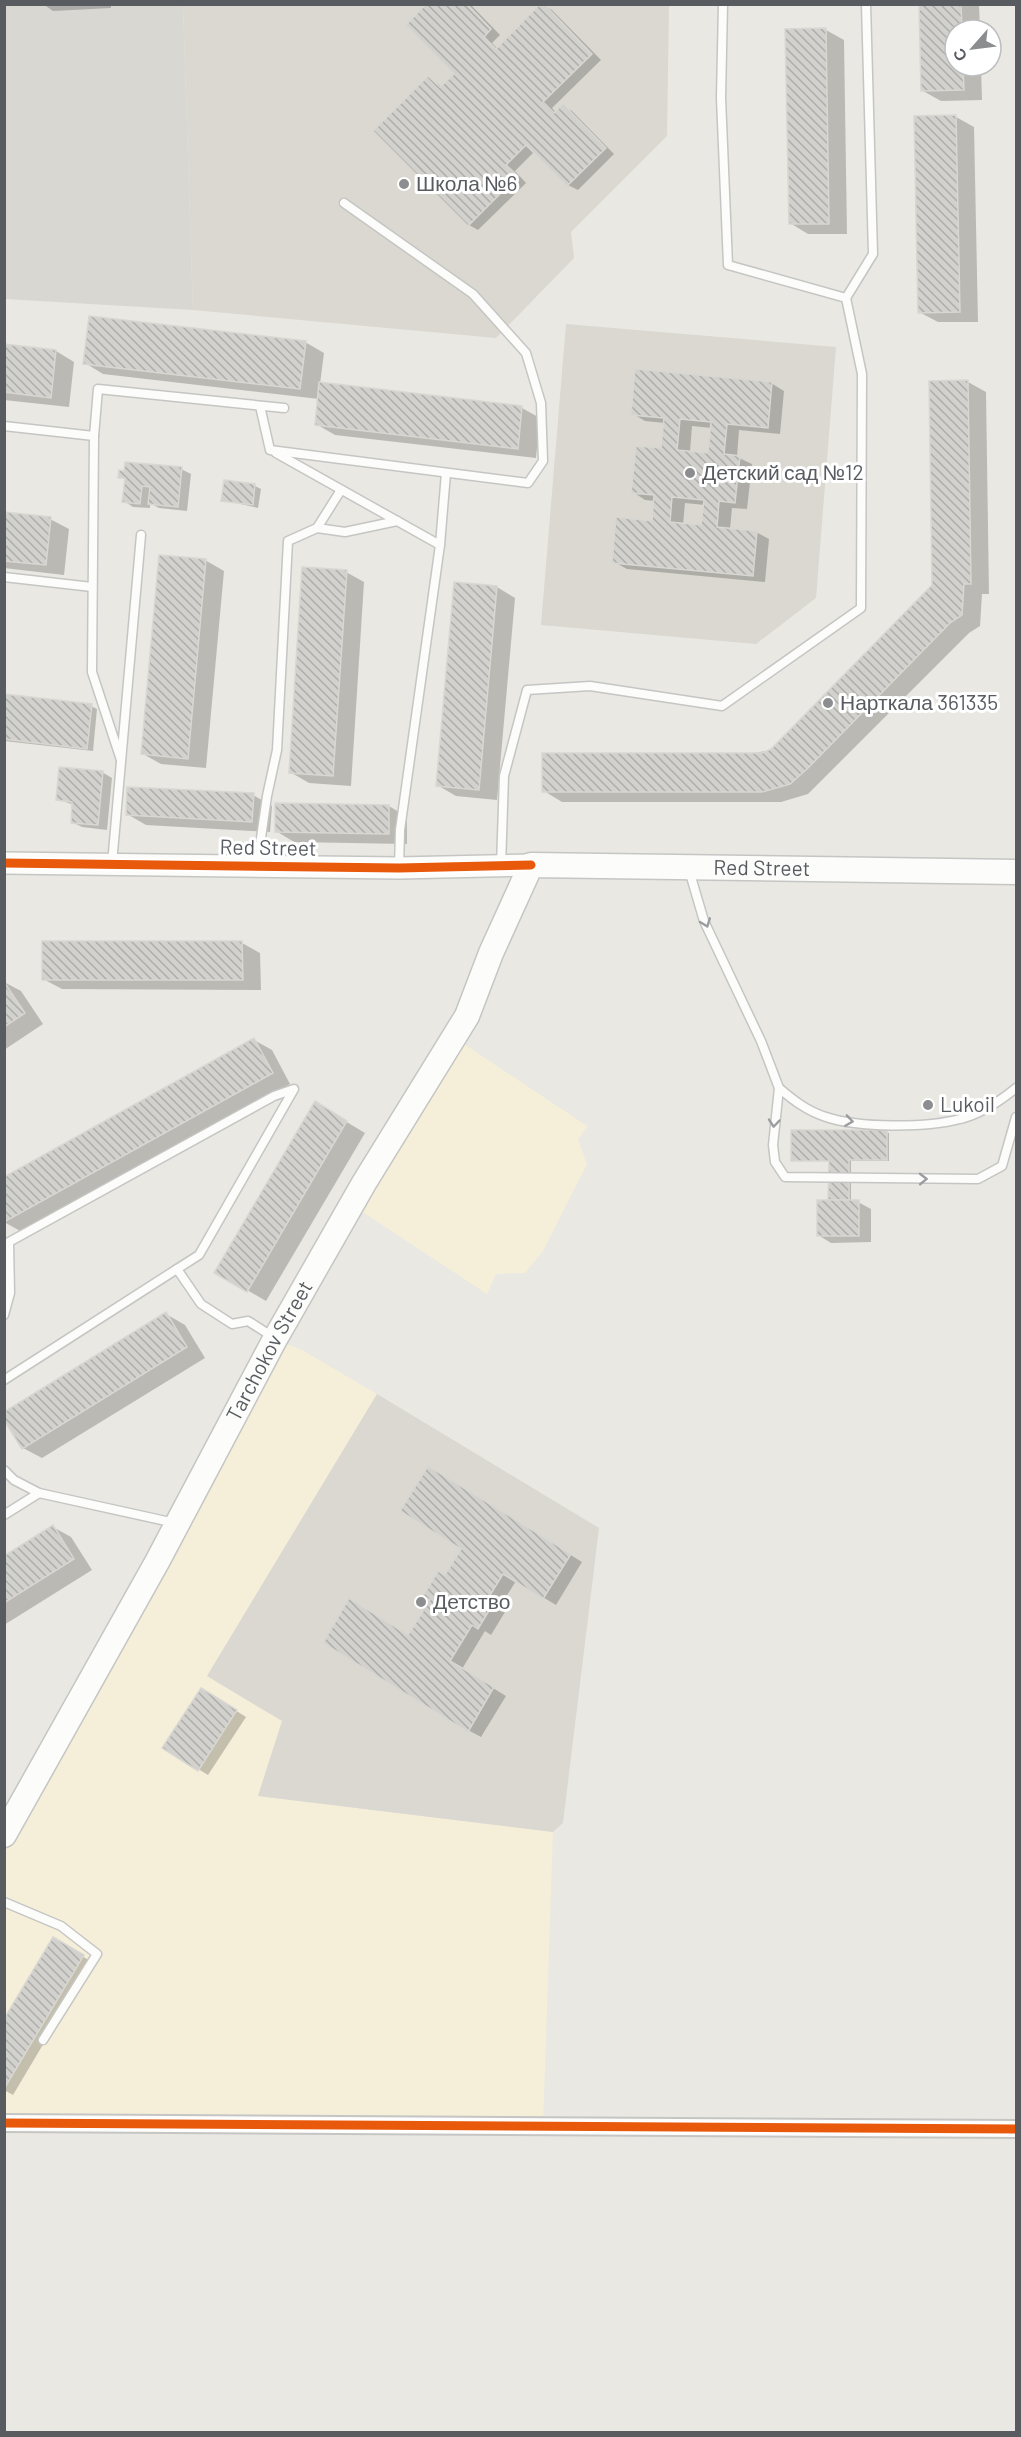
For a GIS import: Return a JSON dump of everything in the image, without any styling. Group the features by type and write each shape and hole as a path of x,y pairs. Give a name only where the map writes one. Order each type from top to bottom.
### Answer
{"main road":[{"name":"Red Street","path":"531,865 1017,872"},
{"name":"Tarchokov Street","path":"4,1835 10,1811 177,1524 275,1339 364,1183 467,1016 490,953 531,865"}],"street":[{"name":"Red Street","path":"10,868 112,864 399,868 531,865"},
{"path":"4,2123 1017,2129"}],"lane":[{"path":"723,4 721,98 728,266 846,298"},
{"path":"501,866 504,776 527,690 590,686 722,706 861,608 862,374 846,298 873,254 866,4"},
{"path":"270,450 528,483 543,461 541,403 526,353 473,294 344,203"},
{"path":"121,760 92,672 94,436 98,389 284,408"},
{"path":"260,406 270,450 440,545"},
{"path":"4,426 94,436"},
{"path":"399,868 400,830 440,545 446,473"},
{"path":"317,528 341,490"},
{"path":"257,866 267,795 277,750 288,541 317,528 345,532 397,521"},
{"path":"112,864 141,536"},
{"path":"4,577 92,587"},
{"path":"688,867 704,921 761,1041 778,1088 773,1145 775,1162 785,1177 978,1179 1002,1166 1017,1117"},
{"path":"778,1088 796,1103 827,1117 863,1123 915,1125 960,1119 995,1104 1017,1088"},
{"path":"4,1315 10,1293 9,1242 274,1096 294,1089 198,1256 4,1380"},
{"path":"177,1269 201,1304 232,1324 248,1321 275,1339"},
{"path":"4,1470 14,1480 39,1493 177,1524"},
{"path":"4,1515 39,1493"},
{"path":"4,1902 61,1926 97,1954 43,2040"}],"shaded area":[{"path":"4,5 183,5 193,310 5,299"},
{"name":"Школа №6","path":"183,5 669,5 667,136 571,232 574,258 496,338 193,310"},
{"name":"Детский сад №12","path":"566,324 836,347 816,598 756,644 541,625"},
{"path":"455,1038 587,1126 578,1140 587,1164 543,1251 525,1273 496,1274 487,1294 352,1205"},
{"path":"275,1339 302,1350 377,1394 207,1676 282,1721 258,1796 553,1832 543,2126 5,2123 5,1835"},
{"name":"Детство","path":"377,1394 599,1528 563,1823 553,1832 258,1796 282,1721 207,1676"}],"building":[{"path":"426,4 467,4 491,29 484,37 496,49 540,4 544,4 592,54 543,102 554,113 563,104 606,148 567,186 526,145 506,165 518,176 468,226 373,131 428,76 440,87 454,74 406,25"},
{"path":"919,4 961,4 962,18 943,18 943,78 964,78 964,90 921,91"},
{"path":"826,28 829,224 789,224 785,29"},
{"path":"956,115 960,312 918,313 914,116"},
{"path":"89,316 306,341 300,389 83,364"},
{"path":"4,344 56,350 51,398 4,392"},
{"path":"635,369 772,382 768,428 727,424 724,454 740,456 735,503 719,501 717,527 757,531 753,576 612,563 616,517 652,521 654,495 631,493 636,446 661,448 664,418 631,415","holes":["680,419 711,422 708,453 677,450","672,497 704,500 701,525 670,522"]},
{"path":"968,380 971,584 964,584 962,615 950,623 807,769 790,784 762,792 542,792 542,753 762,753 771,749 932,585 929,381"},
{"path":"319,382 522,406 518,449 315,425"},
{"path":"125,462 182,467 178,507 148,504 150,487 142,486 140,504 122,502 125,478 118,478 119,470 124,471"},
{"path":"224,480 255,484 253,505 221,501"},
{"path":"4,512 51,517 46,565 4,561"},
{"path":"159,555 206,559 188,759 141,754"},
{"path":"302,567 347,570 333,776 289,773"},
{"path":"454,582 497,586 479,790 436,786"},
{"path":"4,694 92,704 87,749 4,739"},
{"path":"59,767 103,771 98,825 71,823 72,802 56,800"},
{"path":"127,787 254,793 252,822 126,815"},
{"path":"275,803 389,805 389,834 275,832"},
{"path":"42,941 242,941 243,980 42,980"},
{"path":"4,982 25,1013 4,1027"},
{"path":"254,1038 273,1073 4,1222 4,1177"},
{"path":"315,1101 347,1121 247,1292 214,1273"},
{"path":"791,1130 887,1130 887,1160 849,1160 849,1200 828,1200 829,1161 791,1161"},
{"path":"817,1200 859,1200 859,1236 817,1236"},
{"path":"166,1312 187,1347 22,1449 4,1420 4,1412"},
{"path":"428,1466 571,1554 543,1599 503,1574 487,1600 493,1604 478,1629 472,1625 450,1661 494,1687 468,1732 323,1643 349,1598 408,1635 430,1600 423,1596 438,1571 445,1575 461,1549 400,1511"},
{"path":"53,1525 74,1559 4,1603 4,1556"},
{"path":"201,1688 237,1710 198,1771 162,1748"},
{"path":"53,1937 84,1955 4,2089 4,2019"}],"cycle path":[{"path":"4,863 399,868 531,865"},
{"path":"4,2123 1016,2129"}],"place":[{"name":"Школа №6","path":"404,184"},
{"name":"Детский сад №12","path":"690,473"},
{"name":"Нарткала 361335","path":"828,703"},
{"name":"Lukoil","path":"928,1105"},
{"name":"Детство","path":"421,1602"}]}
